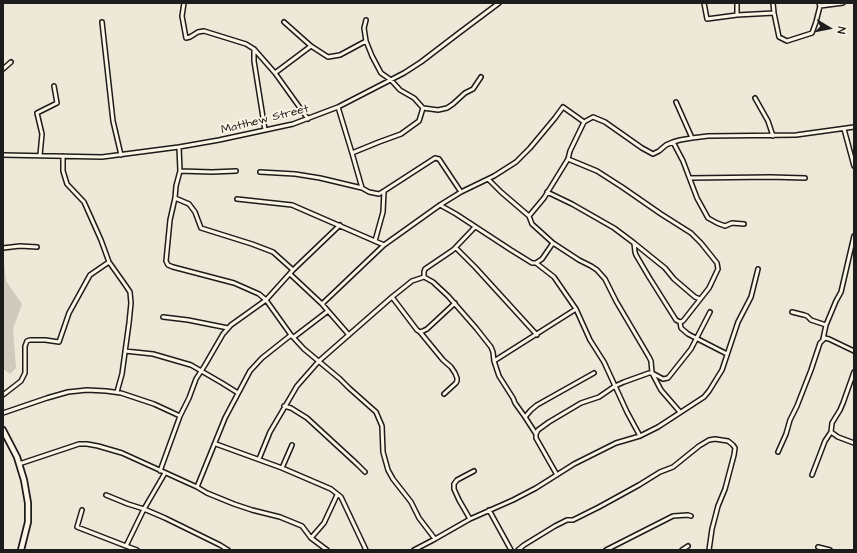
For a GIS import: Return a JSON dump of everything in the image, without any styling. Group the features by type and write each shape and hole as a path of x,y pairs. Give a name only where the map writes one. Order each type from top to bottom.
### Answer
{"main road":[{"path":"3,430 19,464 28,502 28,522 21,550"}],"street":[{"path":"184,3 182,16 186,38 198,32 204,31 246,44 254,49 275,73 308,119"},
{"name":"Matthew Street","path":"3,154 102,157 179,147 293,124 338,107 421,62 499,3"},
{"path":"704,3 707,19 737,15 774,13"},
{"path":"737,3 737,15"},
{"path":"773,3 780,38 787,40 812,33 816,22 819,4 843,3"},
{"path":"366,20 364,28 366,41 381,73 400,90 414,98 423,108 438,110 448,108 465,93 473,89 481,77"},
{"path":"102,22 113,122 121,155"},
{"path":"284,22 311,46 328,57 340,55 366,41"},
{"path":"275,73 311,46"},
{"path":"254,49 254,61 265,130"},
{"path":"3,69 11,62"},
{"path":"40,155 42,134 37,113 57,103 54,86"},
{"path":"755,98 768,120 773,136"},
{"path":"676,102 692,138"},
{"path":"338,107 362,188"},
{"path":"322,304 384,245 440,205 516,162 530,148 563,107 584,122"},
{"path":"352,154 401,134 419,121 423,108"},
{"path":"530,216 544,198 568,159 570,151 584,122 593,117 605,122 653,154 673,142 692,138 708,136 796,135 854,127"},
{"path":"844,128 854,166"},
{"path":"673,142 708,218 726,226 732,223 744,224"},
{"path":"179,147 180,171 170,220 166,261 168,265 234,283 259,294 266,300 304,349 376,412 382,426 383,452 388,470 411,502 419,518 435,539"},
{"path":"63,156 63,171 67,184 84,202 101,240 108,262 130,292 131,303 125,351 122,374 117,392"},
{"path":"260,172 295,174 320,178 362,188 369,192 379,194 435,158 439,159 461,192"},
{"path":"568,159 597,171 691,233 717,263 718,269 709,288 683,321 680,322"},
{"path":"180,171 236,171"},
{"path":"690,178 804,178"},
{"path":"488,179 530,216 532,224 553,243 597,270 605,279 616,301 650,357 652,373 661,390 680,412"},
{"path":"375,241 383,212 384,191"},
{"path":"547,192 572,204 614,228 664,268 679,284 695,297 700,299"},
{"path":"175,198 189,204 195,212 201,228 273,252 294,270"},
{"path":"237,198 292,205 384,245"},
{"path":"440,205 532,263 536,263 554,277 576,309 590,340 604,362 640,436"},
{"path":"160,471 180,416 196,379 221,337 228,328 266,300 340,225"},
{"path":"424,277 425,269 455,248 475,227"},
{"path":"778,452 811,370 820,343 823,339 826,325 841,292 854,236"},
{"path":"536,263 542,258 553,243"},
{"path":"634,243 636,255 676,320 680,322 681,328 688,334 727,354"},
{"path":"3,248 20,246 37,247"},
{"path":"455,248 475,267 537,335"},
{"path":"3,395 21,381 25,374 25,346 27,341 45,340 59,342 68,313 90,275 108,262"},
{"path":"414,550 470,519 513,500 574,464 616,443 640,436 658,427 704,397 722,370 738,322 751,297 758,269"},
{"path":"290,274 322,304 348,335"},
{"path":"259,459 270,432 284,406 297,386 319,361 392,297 412,281 424,277 433,282 455,303 491,347 499,376 513,398 514,404 536,434 536,438 557,475"},
{"path":"392,297 455,374 457,378 456,383 444,394"},
{"path":"420,332 427,329 455,303"},
{"path":"494,361 576,309"},
{"path":"197,487 226,418 250,371 262,358 328,311"},
{"path":"536,434 538,430 549,422 581,403 599,397 615,386 649,373 663,379 668,378 691,349 710,312"},
{"path":"792,312 804,315 812,320 826,325"},
{"path":"163,316 228,328"},
{"path":"823,339 829,339 854,351"},
{"path":"125,351 153,354 190,366 238,393"},
{"path":"812,475 825,441 831,432 832,423 840,410 854,372"},
{"path":"525,417 538,405 594,373"},
{"path":"3,413 68,392 87,390 117,392 154,404 180,416"},
{"path":"284,406 291,408 307,418 365,472"},
{"path":"831,432 838,437 854,443"},
{"path":"518,550 550,528 567,520 573,520 640,485 660,472 672,468 699,446 709,440 715,439 728,442 735,448 725,489 718,506 712,529 709,550"},
{"path":"19,464 79,444 87,444 122,453 234,504 280,517 302,526 311,538 327,550"},
{"path":"216,444 259,459 331,489 340,496 366,550"},
{"path":"282,468 292,446"},
{"path":"470,519 459,500 454,489 454,484 457,480 474,471"},
{"path":"126,546 144,509 165,473"},
{"path":"311,538 324,523 337,494"},
{"path":"106,495 144,509 183,526 228,550"},
{"path":"82,510 78,528 138,550"},
{"path":"490,510 511,550"},
{"path":"606,550 673,516 691,516"},
{"path":"682,550 688,546"},
{"path":"818,547 830,550"}],"shaded area":[{"path":"3,254 6,281 22,304 13,329 16,368 10,374 3,369"}]}
